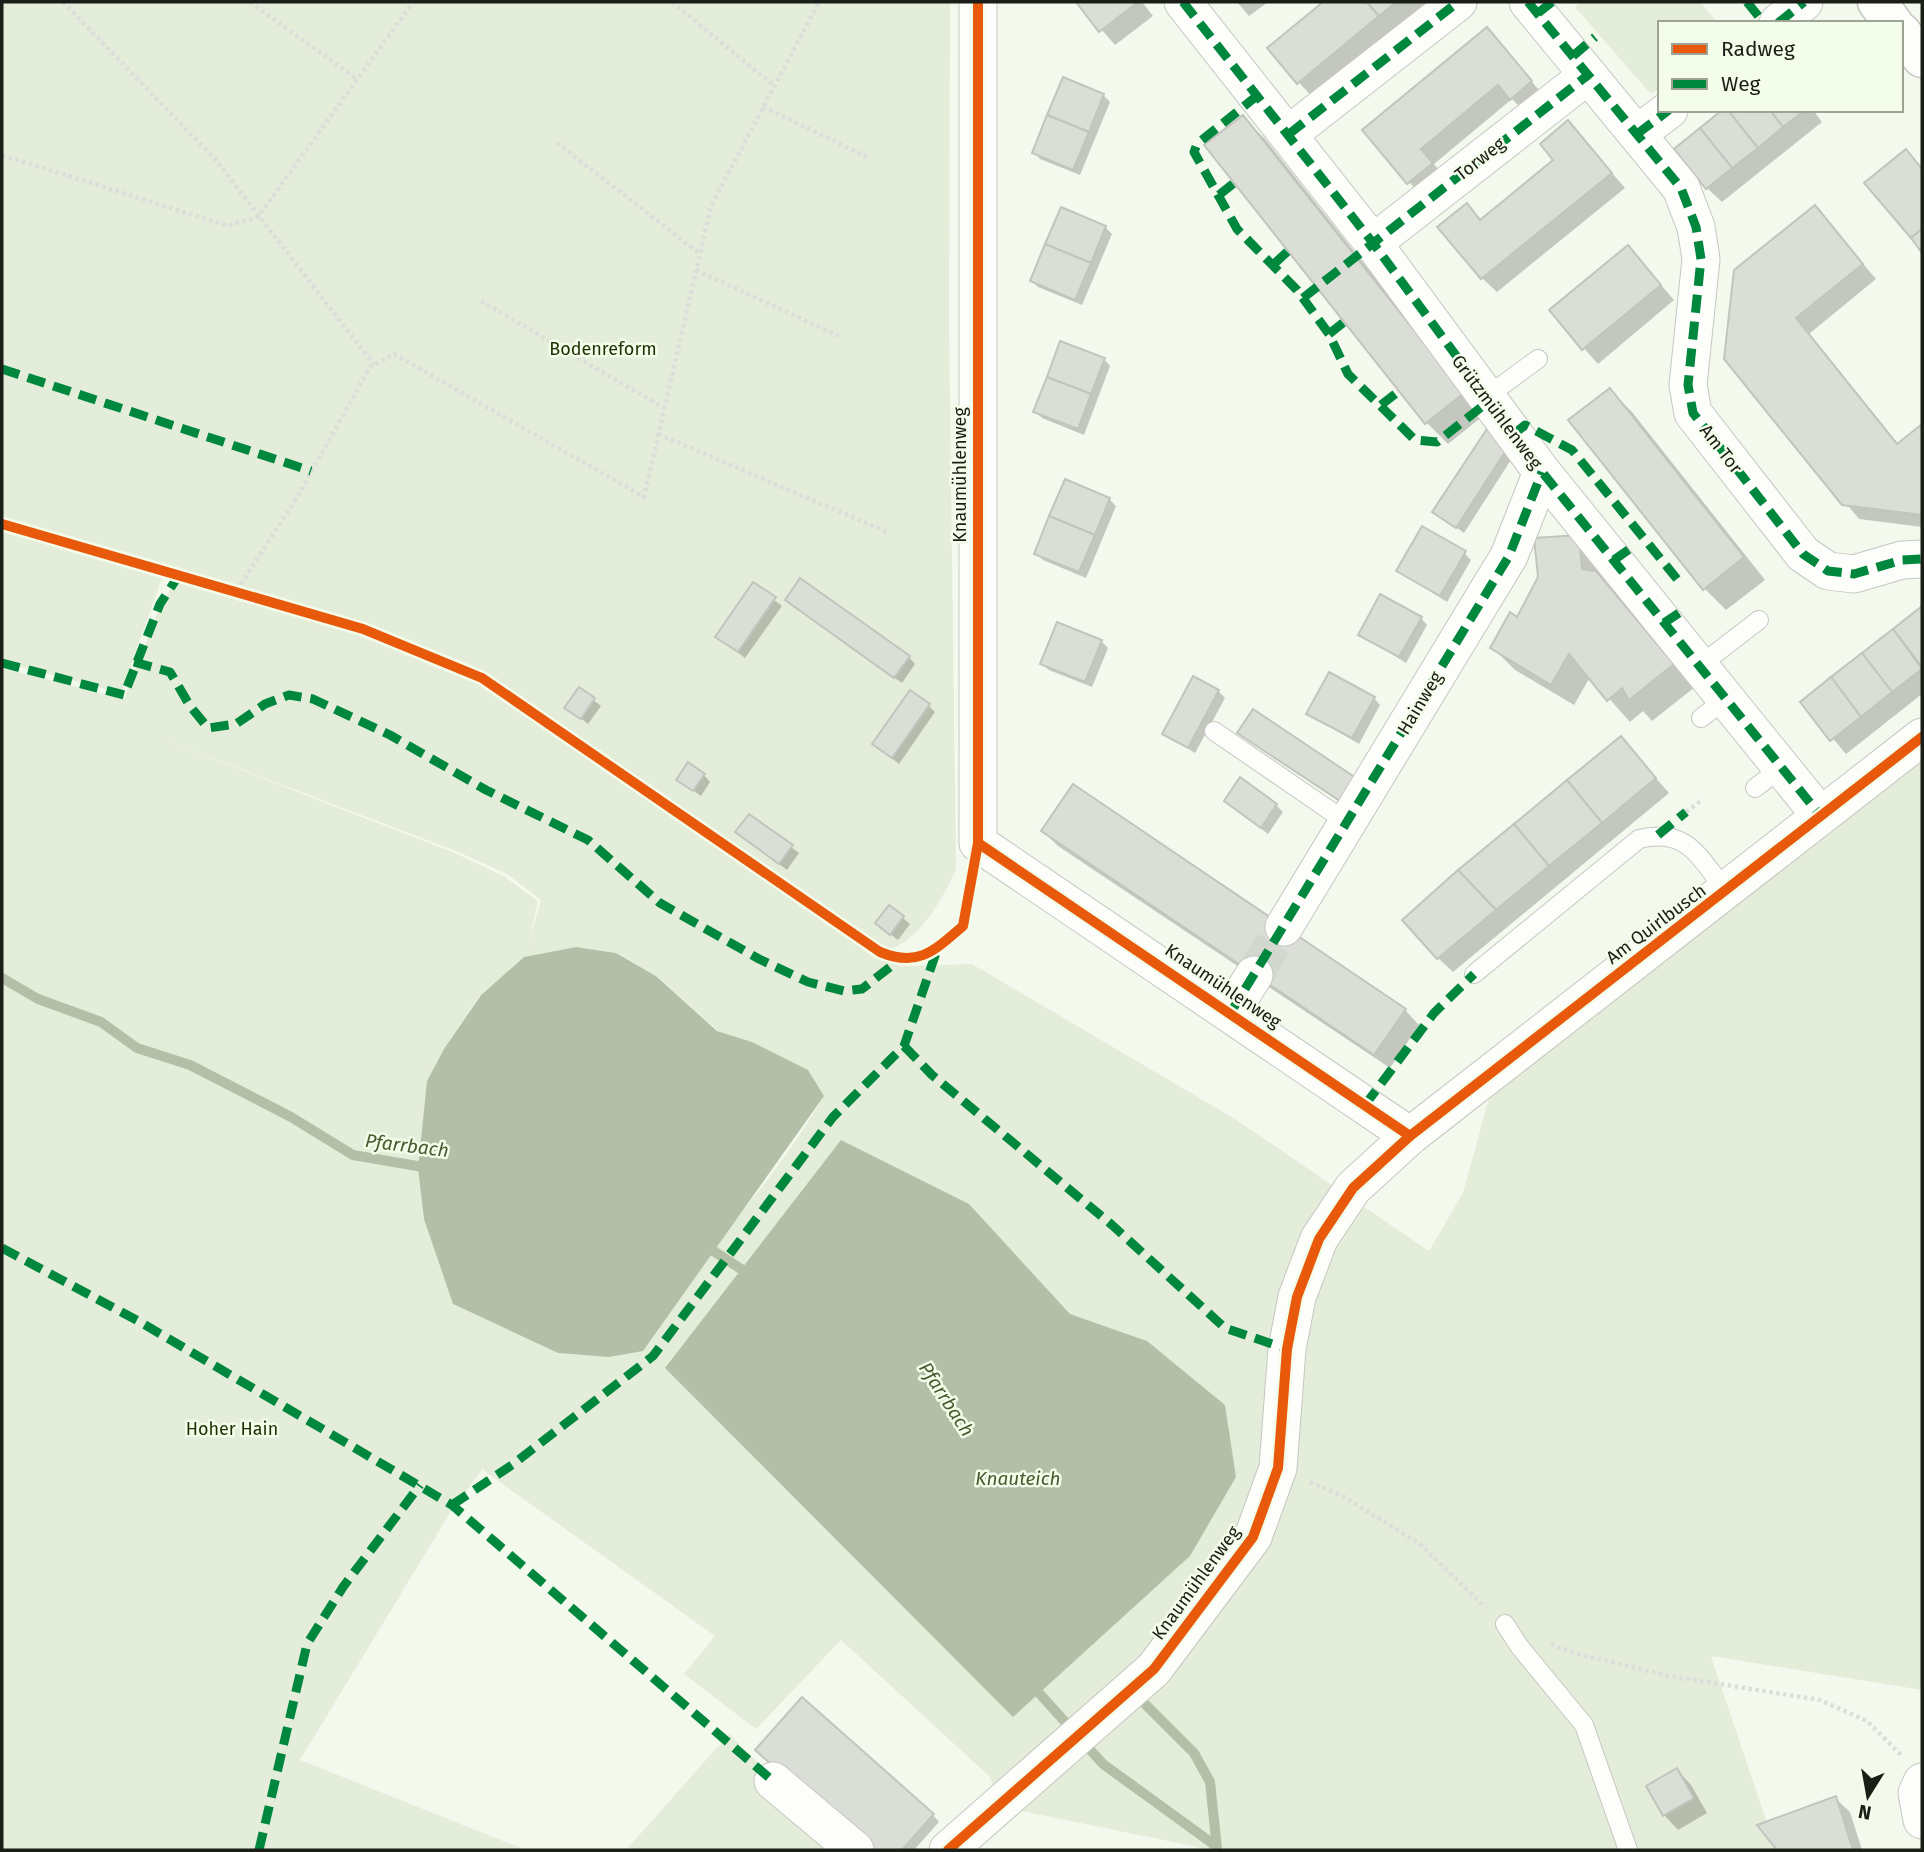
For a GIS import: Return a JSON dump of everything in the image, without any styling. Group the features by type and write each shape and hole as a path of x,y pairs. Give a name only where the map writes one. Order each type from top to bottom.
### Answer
{"street":[{"name":"Knaumühlenweg","path":"948,1850 1154,1670 1253,1537 1278,1468 1287,1349 1297,1297 1319,1239 1353,1188 1410,1136 978,843 978,2"},
{"name":"Grützmühlenweg","path":"1183,2 1373,243 1542,472 1699,666 1713,709 1768,778 1820,815"},
{"path":"1289,134 1458,2"},
{"path":"1780,21 1804,2"},
{"path":"1877,2 1892,21"},
{"name":"Am Tor","path":"1539,6 1588,75 1681,188 1696,227 1701,259 1688,385 1692,413 1803,554 1828,571 1854,574 1902,561 1922,559"},
{"path":"1903,34 1922,58"},
{"name":"Torweg","path":"1373,243 1588,75"},
{"path":"1637,134 1667,112"},
{"name":"Hainweg","path":"1284,927 1509,556 1542,472"},
{"name":"Am Quirlbusch","path":"1410,1136 1727,892 1820,815 1922,737"},
{"path":"1230,1012 1254,975"},
{"path":"773,1780 855,1850"}],"lane":[{"path":"1486,397 1538,359"},
{"path":"1699,666 1759,620"},
{"path":"1214,731 1348,823"},
{"path":"1474,974 1639,839 1665,834 1687,843 1727,892"},
{"path":"1505,1624 1519,1646 1584,1725 1628,1850"}],"path":[{"path":"64,2 215,159 374,365"},
{"path":"250,2 358,79"},
{"path":"2,155 228,226 258,217 413,2"},
{"path":"672,2 774,86"},
{"path":"237,590 296,499 370,367 394,354 644,496 711,206 819,2"},
{"path":"764,107 867,157"},
{"path":"557,143 700,254"},
{"path":"696,270 839,336"},
{"path":"481,300 664,408"},
{"path":"658,434 887,533"},
{"path":"2,524 237,590 363,629 482,678 880,953 899,960 929,954 963,926 978,843"},
{"path":"1686,812 1702,800"},
{"path":"1278,1468 1341,1495 1420,1544 1505,1624 1570,1652 1669,1676 1820,1700 1867,1721 1916,1788"}],"green space":[{"name":"Bodenreform","path":"2,2 950,2 949,324 956,869 937,906 919,929 898,946 885,951 482,674 368,625 166,567 121,693 2,662"},
{"path":"1581,2 1700,2 1716,21 1658,21 1658,89 1651,94 1575,7"},
{"name":"Hoher Hain","path":"179,577 400,648 479,683 887,961 900,966 972,964 1235,1119 1429,1251 1463,1193 1490,1095 1922,757 1922,1690 1711,1656 1776,1850 1212,1850 1003,1807 989,1776 841,1640 756,1729 684,1674 715,1636 483,1470 484,1467 450,1513 300,1760 526,1850 2,1850 2,668 124,699 161,604","holes":["159,738 456,851 507,874 541,900 528,945 538,901 505,877 455,853","576,947 617,953 657,976 718,1031 752,1043 824,1096 777,1167 724,1233 609,1357 558,1353 453,1304 418,1168 427,1081 444,1049 480,995 524,957","969,1204 1070,1314 1147,1341 1190,1556 1012,1716"]},
{"path":"729,1734 845,1850 626,1850"}],"water":[{"path":"576,947 616,953 656,976 717,1031 752,1042 808,1070 824,1096 643,1351 609,1357 558,1353 453,1304 424,1219 418,1168 427,1081 444,1049 481,995 524,957"},
{"name":"Knauteich","path":"841,1140 969,1204 1070,1314 1147,1341 1225,1405 1236,1477 1190,1556 1013,1717 665,1368"}],"building":[{"path":"1076,2 1138,2 1099,32"},
{"path":"1323,2 1367,2 1379,16 1297,84 1267,48"},
{"path":"1367,2 1396,2 1379,16"},
{"path":"1487,27 1532,81 1510,100 1498,85 1487,94 1421,149 1433,163 1407,184 1362,130"},
{"path":"1063,77 1104,94 1089,132 1047,115"},
{"path":"1720,112 1730,112 1758,148 1732,168 1700,128"},
{"path":"1730,112 1772,112 1783,127 1758,148"},
{"path":"1772,112 1802,112 1783,127"},
{"path":"1047,115 1089,132 1073,170 1032,153"},
{"path":"1243,115 1464,393 1425,424 1204,145"},
{"path":"1568,120 1612,173 1481,279 1437,227 1467,203 1480,220 1553,160 1540,144"},
{"path":"1700,128 1732,168 1706,189 1674,149"},
{"path":"1906,149 1922,169 1922,229 1911,238 1864,183"},
{"path":"1815,205 1863,264 1796,318 1897,444 1922,424 1922,515 1842,505 1724,359 1734,270"},
{"path":"1061,207 1106,226 1091,263 1045,244"},
{"path":"1922,229 1922,253 1911,238"},
{"path":"1045,244 1091,263 1075,300 1030,281"},
{"path":"1628,245 1661,285 1582,350 1549,310"},
{"path":"1060,341 1105,358 1091,394 1047,377"},
{"path":"1047,377 1091,394 1078,429 1033,412"},
{"path":"1610,388 1744,557 1703,590 1568,420"},
{"path":"1487,429 1510,444 1456,528 1432,512"},
{"path":"1065,479 1110,498 1095,535 1049,516"},
{"path":"1049,516 1095,535 1079,572 1034,554"},
{"path":"1422,526 1466,551 1440,596 1396,571"},
{"path":"1579,535 1582,569 1596,571 1674,664 1629,700 1622,688 1607,701 1569,654 1551,685 1490,648 1510,612 1517,617 1538,577 1534,538"},
{"path":"800,578 910,656 894,678 785,600"},
{"path":"753,582 776,597 738,652 715,637"},
{"path":"1380,594 1422,617 1399,657 1358,635"},
{"path":"1922,606 1922,667 1893,629"},
{"path":"1057,622 1102,640 1085,682 1040,664"},
{"path":"1893,629 1922,669 1892,692 1862,653"},
{"path":"1862,653 1892,692 1861,717 1831,677"},
{"path":"1329,672 1375,697 1352,738 1306,714"},
{"path":"1193,676 1219,690 1188,748 1162,734"},
{"path":"1831,677 1861,717 1830,741 1800,702"},
{"path":"579,687 595,698 581,719 564,708"},
{"path":"910,690 930,704 892,758 872,744"},
{"path":"1253,709 1356,778 1340,801 1237,733"},
{"path":"1621,736 1656,778 1602,823 1567,780"},
{"path":"688,762 705,774 693,791 676,780"},
{"path":"1240,777 1277,804 1261,828 1224,801"},
{"path":"1567,780 1602,823 1549,866 1514,824"},
{"path":"1073,784 1406,1009 1374,1055 1041,831"},
{"path":"749,814 793,845 779,864 735,832"},
{"path":"1514,824 1549,866 1496,910 1458,870"},
{"path":"1458,870 1496,910 1437,959 1402,920"},
{"path":"889,905 904,916 890,935 875,923"},
{"path":"802,1697 934,1814 902,1850 867,1850 755,1750"},
{"path":"1677,1768 1694,1798 1663,1816 1646,1786"},
{"path":"1836,1796 1853,1850 1777,1850 1757,1825"}],"waterway":[{"name":"Pfarrbach","path":"2,978 38,999 101,1022 137,1048 190,1065 291,1117 353,1155 429,1168"},
{"name":"Pfarrbach","path":"712,1250 741,1269"},
{"path":"1039,1693 1103,1764 1216,1846"},
{"name":"Pfarrbach","path":"1146,1705 1194,1753 1210,1782 1217,1848"}],"tunnel":[{"path":"1254,975 1284,927"}],"marked path":[{"path":"1183,2 1373,243 1542,472 1820,815"},
{"path":"1289,134 1458,2"},
{"path":"1528,2 1681,188 1696,227 1701,259 1688,385 1693,413 1803,554 1828,571 1854,574 1902,560 1922,559"},
{"path":"1538,13 1552,2"},
{"path":"1747,2 1762,21"},
{"path":"1780,21 1804,2"},
{"path":"1573,56 1595,37"},
{"path":"1303,298 1588,75"},
{"path":"1258,95 1197,144 1194,152 1237,229 1297,290 1329,334 1348,374 1415,440 1437,442 1489,401"},
{"path":"1637,134 1666,112"},
{"path":"1219,195 1234,183"},
{"path":"1274,264 1288,251"},
{"path":"1329,334 1344,322"},
{"path":"2,369 311,471"},
{"path":"1381,405 1399,391"},
{"path":"1514,434 1525,425 1572,450 1677,579"},
{"path":"1231,1012 1509,556 1542,472"},
{"path":"1614,560 1635,545"},
{"path":"2,663 124,695 160,604 179,575"},
{"path":"1664,623 1679,613"},
{"path":"134,662 170,672 190,706 208,728 236,724 265,704 289,695 313,699 390,735 486,790 588,840 660,903 759,959 808,982 844,991 862,989 899,960"},
{"path":"1658,835 1686,812"},
{"path":"452,1505 512,1465 653,1356 833,1117 904,1046 938,947"},
{"path":"1365,1105 1434,1013 1474,974"},
{"path":"904,1046 932,1075 1112,1225 1225,1328 1287,1349"},
{"path":"2,1248 140,1322 452,1505 773,1781"},
{"path":"259,1850 307,1644 343,1587 420,1485"}],"cycle path":[{"path":"2,524 363,629 482,678 880,952 905,958 926,954 963,926 978,843 978,2"},
{"path":"948,1850 1154,1669 1253,1537 1278,1468 1287,1349 1297,1297 1319,1239 1353,1188 1410,1136 1922,737"},
{"path":"978,843 1410,1136"}]}
